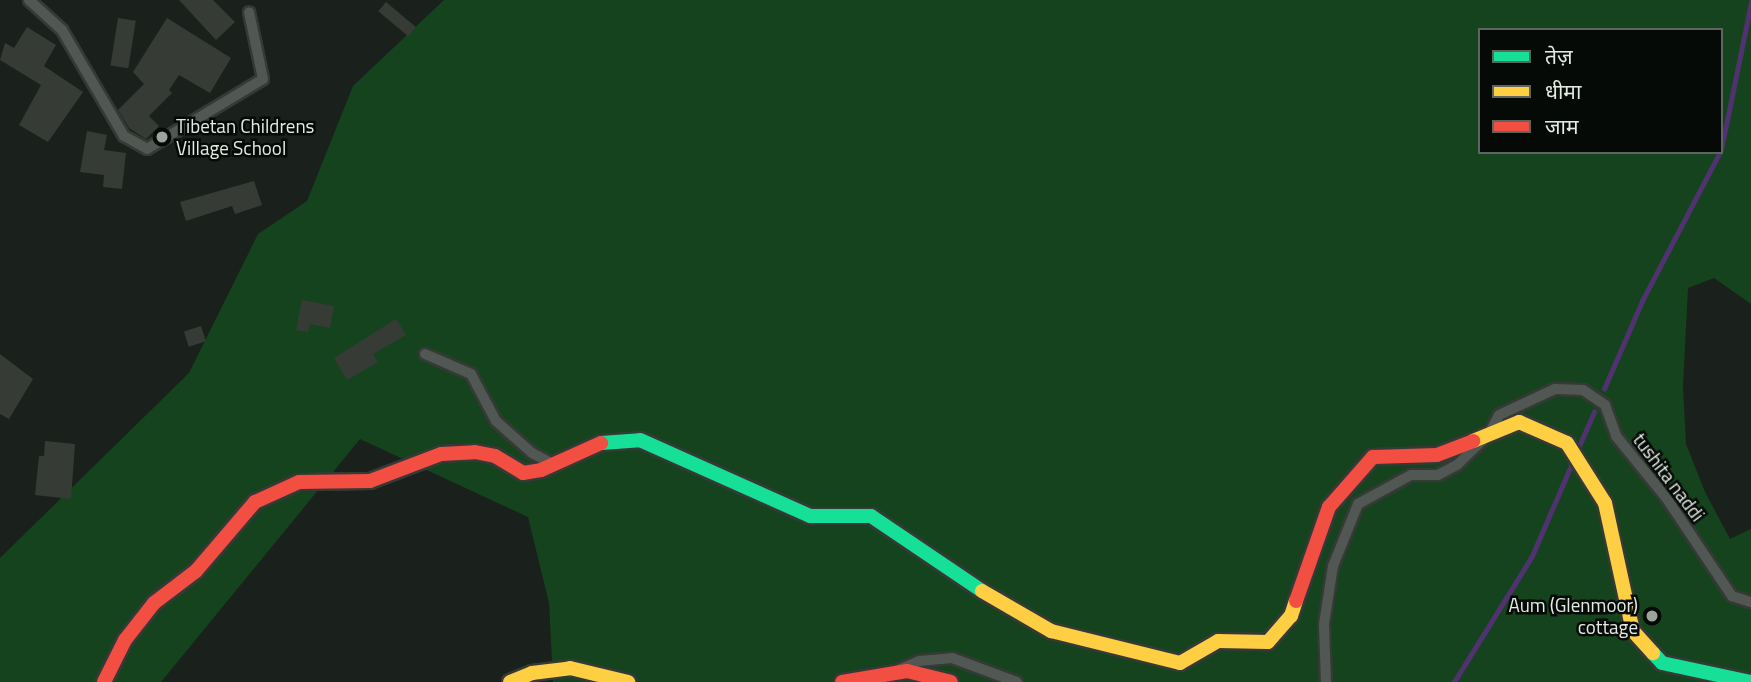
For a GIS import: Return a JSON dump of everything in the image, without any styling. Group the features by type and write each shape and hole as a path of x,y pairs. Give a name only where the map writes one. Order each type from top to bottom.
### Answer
{"street":[{"path":"30,0 62,30 124,136 147,149 263,79 249,12"},
{"path":"425,354 471,374 496,421 532,453 553,464"},
{"name":"tushita naddi","path":"1326,682 1324,624 1333,566 1358,503 1410,475 1438,475 1457,465 1489,434 1499,415 1528,399 1555,389 1583,390 1605,405 1616,436 1667,499 1732,596 1751,602"},
{"path":"104,682 125,640 154,603 196,571 255,502 299,482 370,481 441,454 475,452 495,456 523,473 553,464 599,443 640,440 810,516 871,516 989,596 1051,631 1180,663 1218,641 1268,642 1291,616 1329,507 1373,457 1437,455 1519,422 1570,447 1605,503 1633,631 1661,663 1751,682"},
{"path":"886,675 919,661 951,658 1017,682"},
{"path":"510,682 533,673 570,668 628,682"},
{"path":"842,682 907,671 951,682"}],"green space":[{"path":"444,0 1751,0 1751,304 1714,278 1688,288 1683,386 1686,444 1705,492 1730,539 1751,529 1751,682 553,682 549,603 528,517 360,439 161,682 0,682 0,558 189,373 258,234 307,201 353,86"}],"building":[{"path":"179,0 213,0 235,22 216,40"},
{"path":"386,2 416,27 408,36 378,11"},
{"path":"118,18 136,21 128,68 110,65"},
{"path":"167,18 231,58 210,93 179,75 169,90 172,93 149,116 159,126 146,139 129,128 118,110 144,84 133,72"},
{"path":"27,27 56,45 44,66 83,92 48,142 19,125 41,85 0,60 5,43 14,48"},
{"path":"87,131 107,135 104,150 126,153 122,189 103,187 104,175 80,172"},
{"path":"254,181 262,205 235,214 232,206 186,221 180,202"},
{"path":"302,300 334,306 330,328 310,324 308,332 296,330"},
{"path":"396,319 406,335 373,354 378,362 347,380 334,358"},
{"path":"201,326 206,341 189,347 184,332"},
{"path":"0,354 33,379 9,419 0,414"},
{"path":"45,441 75,444 71,499 35,495 39,456 44,456"}],"waterway":[{"path":"1723,140 1751,2"},
{"path":"1604,389 1642,301 1719,154"},
{"path":"1576,453 1594,412"},
{"path":"1454,682 1532,556 1573,461"}],"traffic: fast":[{"path":"601,443 640,440 810,516 871,516 982,591"},
{"path":"1653,653 1662,663 1751,682"}],"traffic: slow":[{"path":"1473,441 1519,422 1567,443 1605,503 1633,631 1653,653"},
{"path":"982,591 1051,631 1180,663 1218,641 1268,642 1291,616 1296,601"},
{"path":"510,682 532,673 570,668 628,682"}],"traffic: jam":[{"path":"1296,601 1329,507 1373,457 1437,455 1473,441"},
{"path":"104,682 125,640 154,603 196,571 255,502 299,482 370,481 441,454 475,452 495,456 523,473 541,470 601,443"},
{"path":"842,682 907,671 951,682"}],"place":[{"name":"Tibetan Childrens Village School","path":"162,137"},
{"name":"Aum (Glenmoor) cottage","path":"1652,616"}]}
